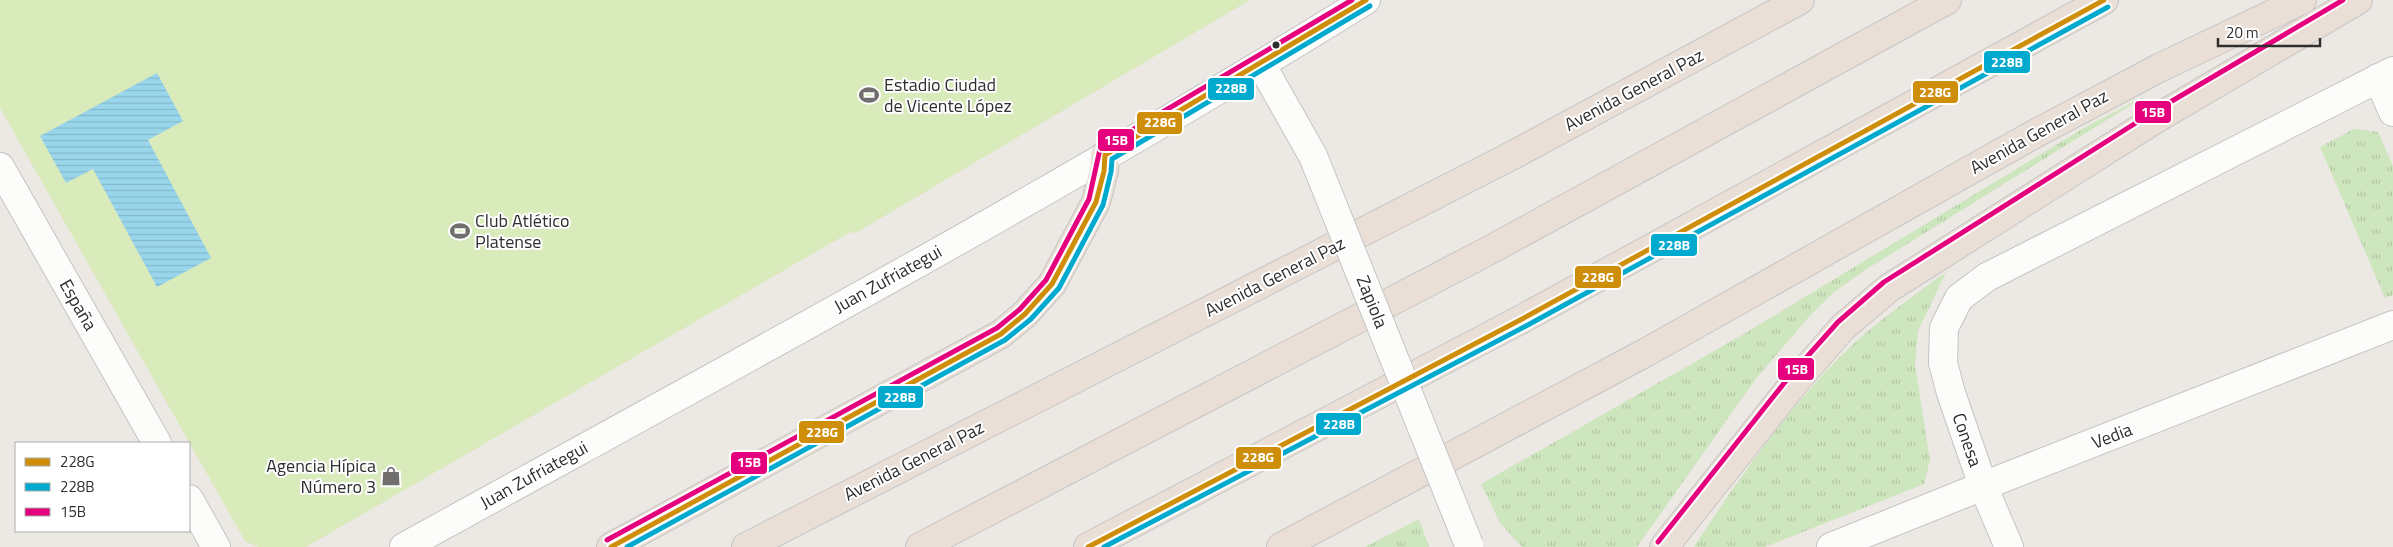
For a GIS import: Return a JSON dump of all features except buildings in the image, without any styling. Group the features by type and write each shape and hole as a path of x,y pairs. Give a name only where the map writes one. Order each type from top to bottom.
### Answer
{"highway":[{"name":"Avenida General Paz","path":"746,547 1515,154 1800,0"},
{"path":"920,547 1488,251 1947,0"},
{"path":"1088,547 1522,319 2104,0"},
{"name":"Avenida General Paz","path":"1281,547 1645,353 2029,137 2157,69 2302,0"},
{"path":"1664,547 1795,382 1843,327 1889,288 2154,120 2358,0"},
{"path":"611,547 1000,334 1026,314 1052,284 1096,202 1104,171 1105,156"}],"street":[{"name":"Juan Zufriategui","path":"404,547 961,239 1261,64 1366,0"},
{"name":"Zapiola","path":"1261,64 1313,156 1470,546"},
{"path":"2386,74 2393,112"},
{"name":"Conesa","path":"2009,547 1983,486 1951,393 1943,363 1944,328 1959,298 1987,277 2386,74"},
{"name":"España","path":"0,167 156,442"},
{"name":"Vedia","path":"1831,547 2393,325"},
{"path":"190,501 216,547"}],"green space":[{"name":"Club Atlético Platense","path":"0,0 1250,0 854,234 852,231 306,547 258,547 245,541 0,108"},
{"path":"2147,95 1867,269 1834,292 1806,320 1755,380 1637,547 1522,547 1500,523 1481,484 1742,335 2084,128"},
{"path":"2354,129 2378,132 2393,166 2393,295 2385,298 2320,147"},
{"path":"1946,272 1918,331 1915,365 1930,460 1924,484 1765,547 1694,547 1764,445 1823,374 1869,330"},
{"path":"1419,519 1429,547 1365,547"}],"water":[{"path":"157,73 183,121 148,140 211,258 157,287 93,169 66,183 40,136"}],"transit line":[{"name":"15B","path":"607,540 997,328 1020,309 1046,280 1089,199 1100,149 1352,0"},
{"name":"228G","path":"611,547 1001,334 1025,314 1052,284 1096,202 1104,171 1105,155 1366,0"},
{"name":"228G","path":"1088,547 1522,319 2104,0"},
{"name":"15B","path":"1658,542 1789,377 1838,322 1884,282 2150,114 2343,0"},
{"name":"228B","path":"627,547 1005,340 1031,319 1059,288 1103,205 1111,172 1112,159 1370,6"},
{"name":"228B","path":"1104,547 1526,326 2108,7"}],"place":[{"name":"Estadio Ciudad de Vicente López","path":"869,95"},
{"name":"Club Atlético Platense","path":"460,231"},
{"name":"Agencia Hípica Número 3","path":"391,476"}]}
